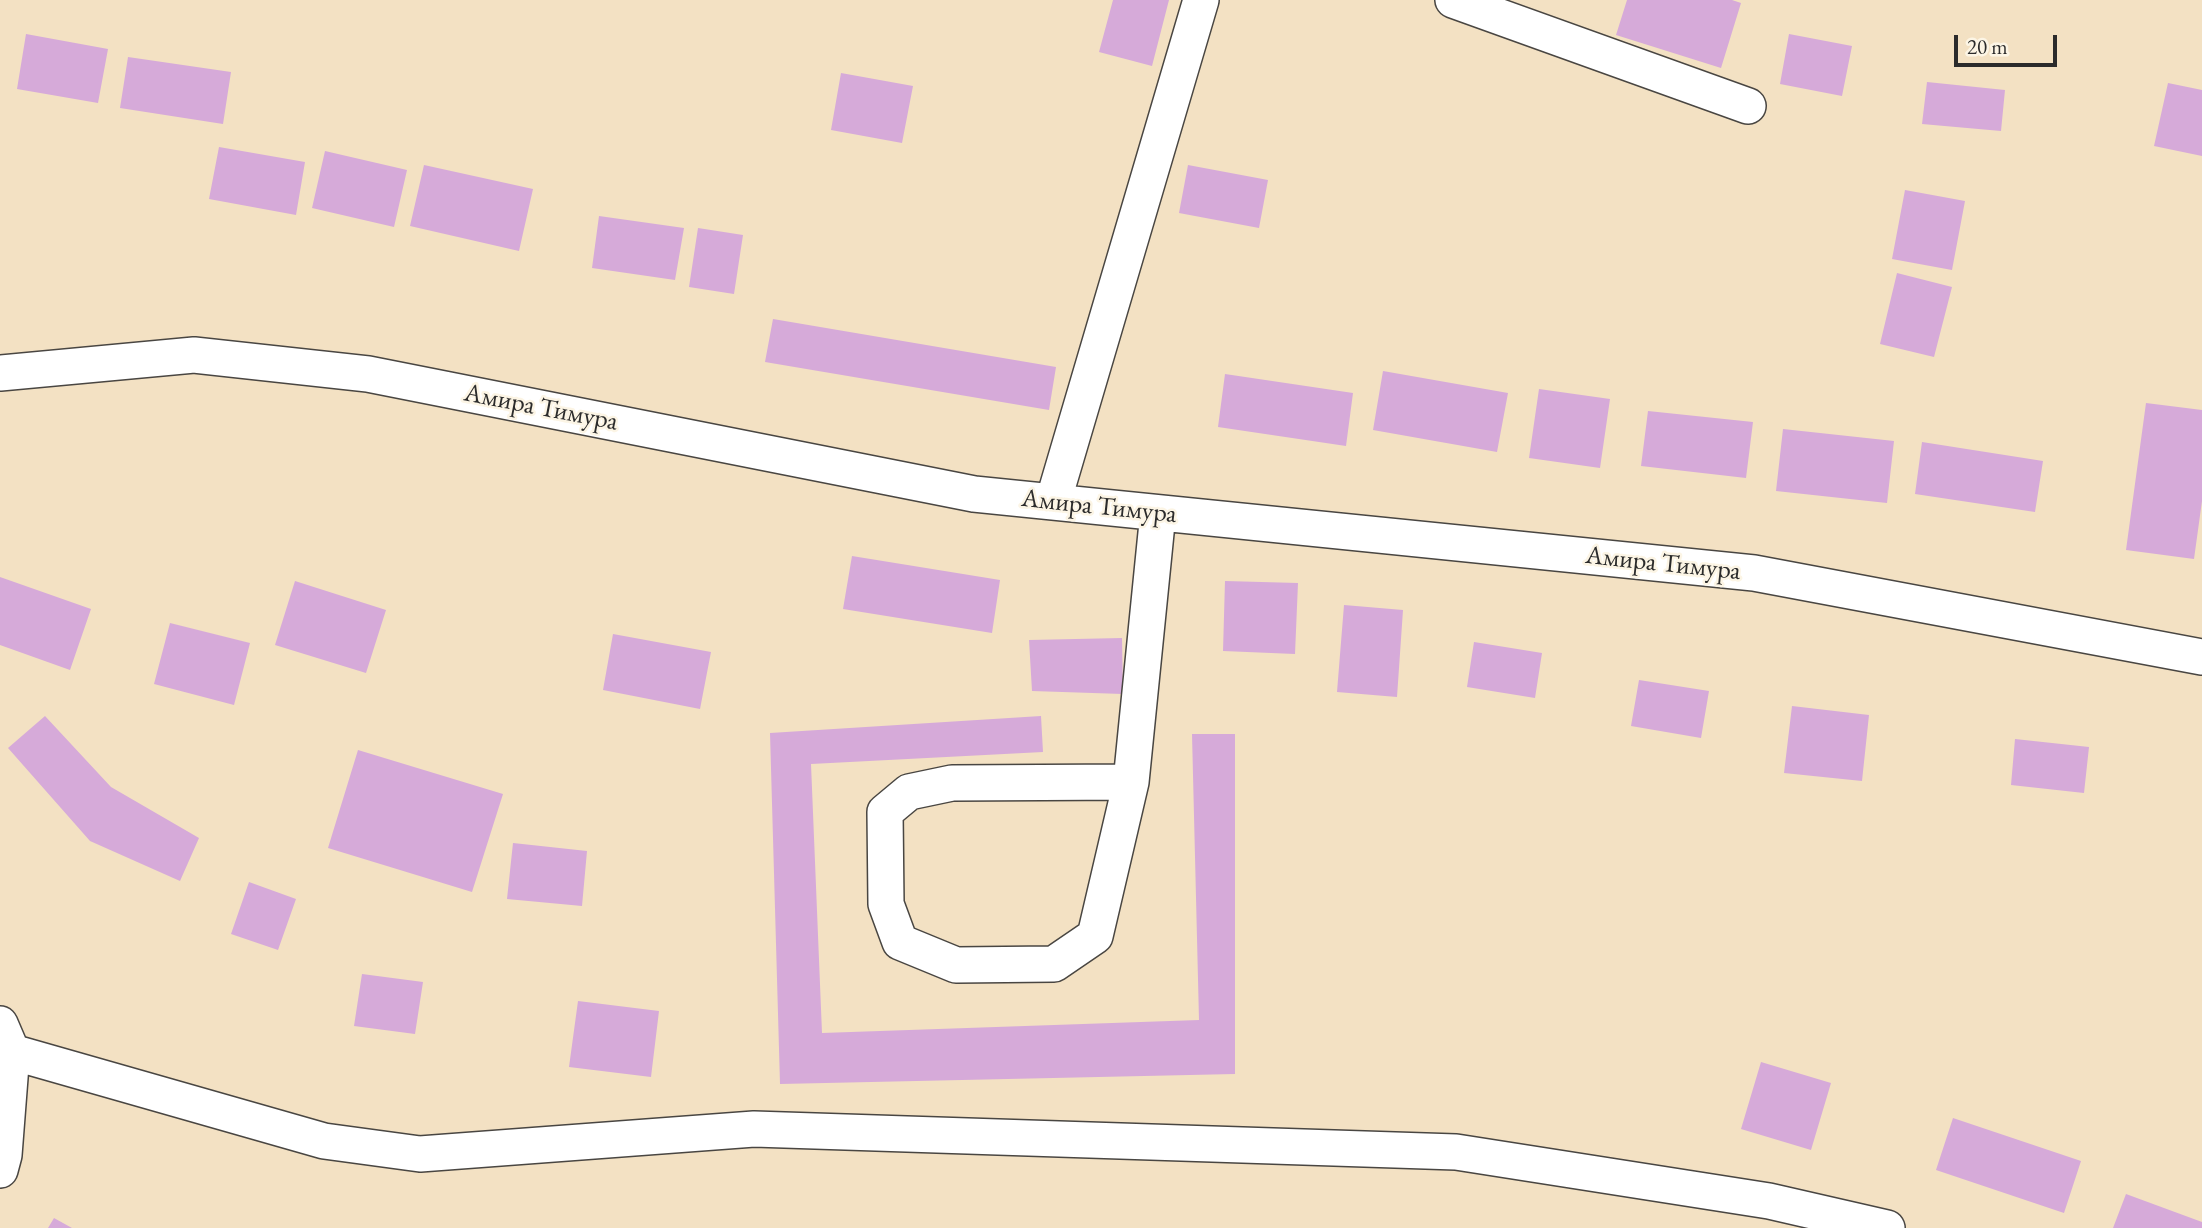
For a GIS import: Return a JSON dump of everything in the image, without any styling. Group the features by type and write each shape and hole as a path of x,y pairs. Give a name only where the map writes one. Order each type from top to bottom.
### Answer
{"street":[{"path":"1053,502 1201,0"},
{"path":"1453,0 1748,106"},
{"name":"Амира Тимура","path":"0,373 194,355 368,374 974,494 1754,573 2202,657"},
{"path":"1131,782 952,783 909,792 885,812 886,904 900,942 956,965 1054,964 1095,936 1131,782 1158,513"},
{"path":"0,1170 4,1155 6,1038 324,1141 421,1154 754,1129 1036,1136 1456,1152 1769,1201 1887,1228"}],"building":[{"path":"1113,0 1169,0 1152,66 1099,52"},
{"path":"1627,0 1732,0 1741,3 1721,68 1616,35"},
{"path":"26,34 108,49 98,103 17,89"},
{"path":"1789,34 1852,46 1842,96 1780,84"},
{"path":"128,57 231,72 223,124 120,108"},
{"path":"841,73 913,86 902,143 831,130"},
{"path":"1927,82 2005,90 2001,131 1922,124"},
{"path":"2168,83 2202,90 2202,156 2154,146"},
{"path":"219,147 305,162 296,215 209,199"},
{"path":"325,151 407,170 394,227 312,208"},
{"path":"424,165 533,189 519,251 410,226"},
{"path":"1188,165 1268,180 1259,228 1179,213"},
{"path":"1905,190 1965,201 1952,270 1892,259"},
{"path":"599,216 684,228 675,280 592,268"},
{"path":"698,228 743,235 734,294 689,287"},
{"path":"1897,273 1952,287 1934,357 1880,344"},
{"path":"773,319 1056,367 1049,410 765,362"},
{"path":"1383,371 1508,393 1497,452 1373,430"},
{"path":"1225,374 1353,393 1346,446 1218,427"},
{"path":"1539,389 1610,399 1600,468 1529,458"},
{"path":"2146,403 2202,410 2202,501 2194,559 2126,550"},
{"path":"1648,411 1753,422 1746,478 1641,466"},
{"path":"1783,429 1894,441 1887,503 1776,491"},
{"path":"1922,442 2043,461 2035,512 1915,494"},
{"path":"852,556 1000,580 992,633 843,609"},
{"path":"0,577 91,609 70,670 0,645"},
{"path":"295,581 386,610 366,673 275,645"},
{"path":"1225,581 1298,583 1295,654 1223,651"},
{"path":"1344,605 1403,610 1397,697 1337,692"},
{"path":"170,623 250,643 234,705 154,684"},
{"path":"613,634 711,652 700,709 603,690"},
{"path":"1122,638 1123,694 1032,691 1029,640"},
{"path":"1474,642 1542,653 1535,698 1467,687"},
{"path":"1639,680 1709,691 1701,738 1631,726"},
{"path":"1792,706 1869,715 1862,781 1784,773"},
{"path":"45,716 111,787 199,838 180,881 90,841 8,748"},
{"path":"1041,716 1043,752 811,764 822,1033 1199,1020 1192,734 1235,734 1235,1074 780,1084 770,733"},
{"path":"2015,739 2089,747 2084,793 2011,785"},
{"path":"358,750 503,794 472,892 328,848"},
{"path":"513,843 587,851 582,906 507,899"},
{"path":"249,882 296,899 278,950 231,934"},
{"path":"362,974 423,982 415,1034 354,1026"},
{"path":"578,1001 659,1011 651,1077 569,1067"},
{"path":"1761,1062 1831,1083 1811,1150 1741,1129"},
{"path":"1953,1118 2081,1161 2064,1213 1936,1170"},
{"path":"2126,1194 2202,1222 2202,1228 2113,1228"},
{"path":"54,1218 72,1228 48,1228"}]}
